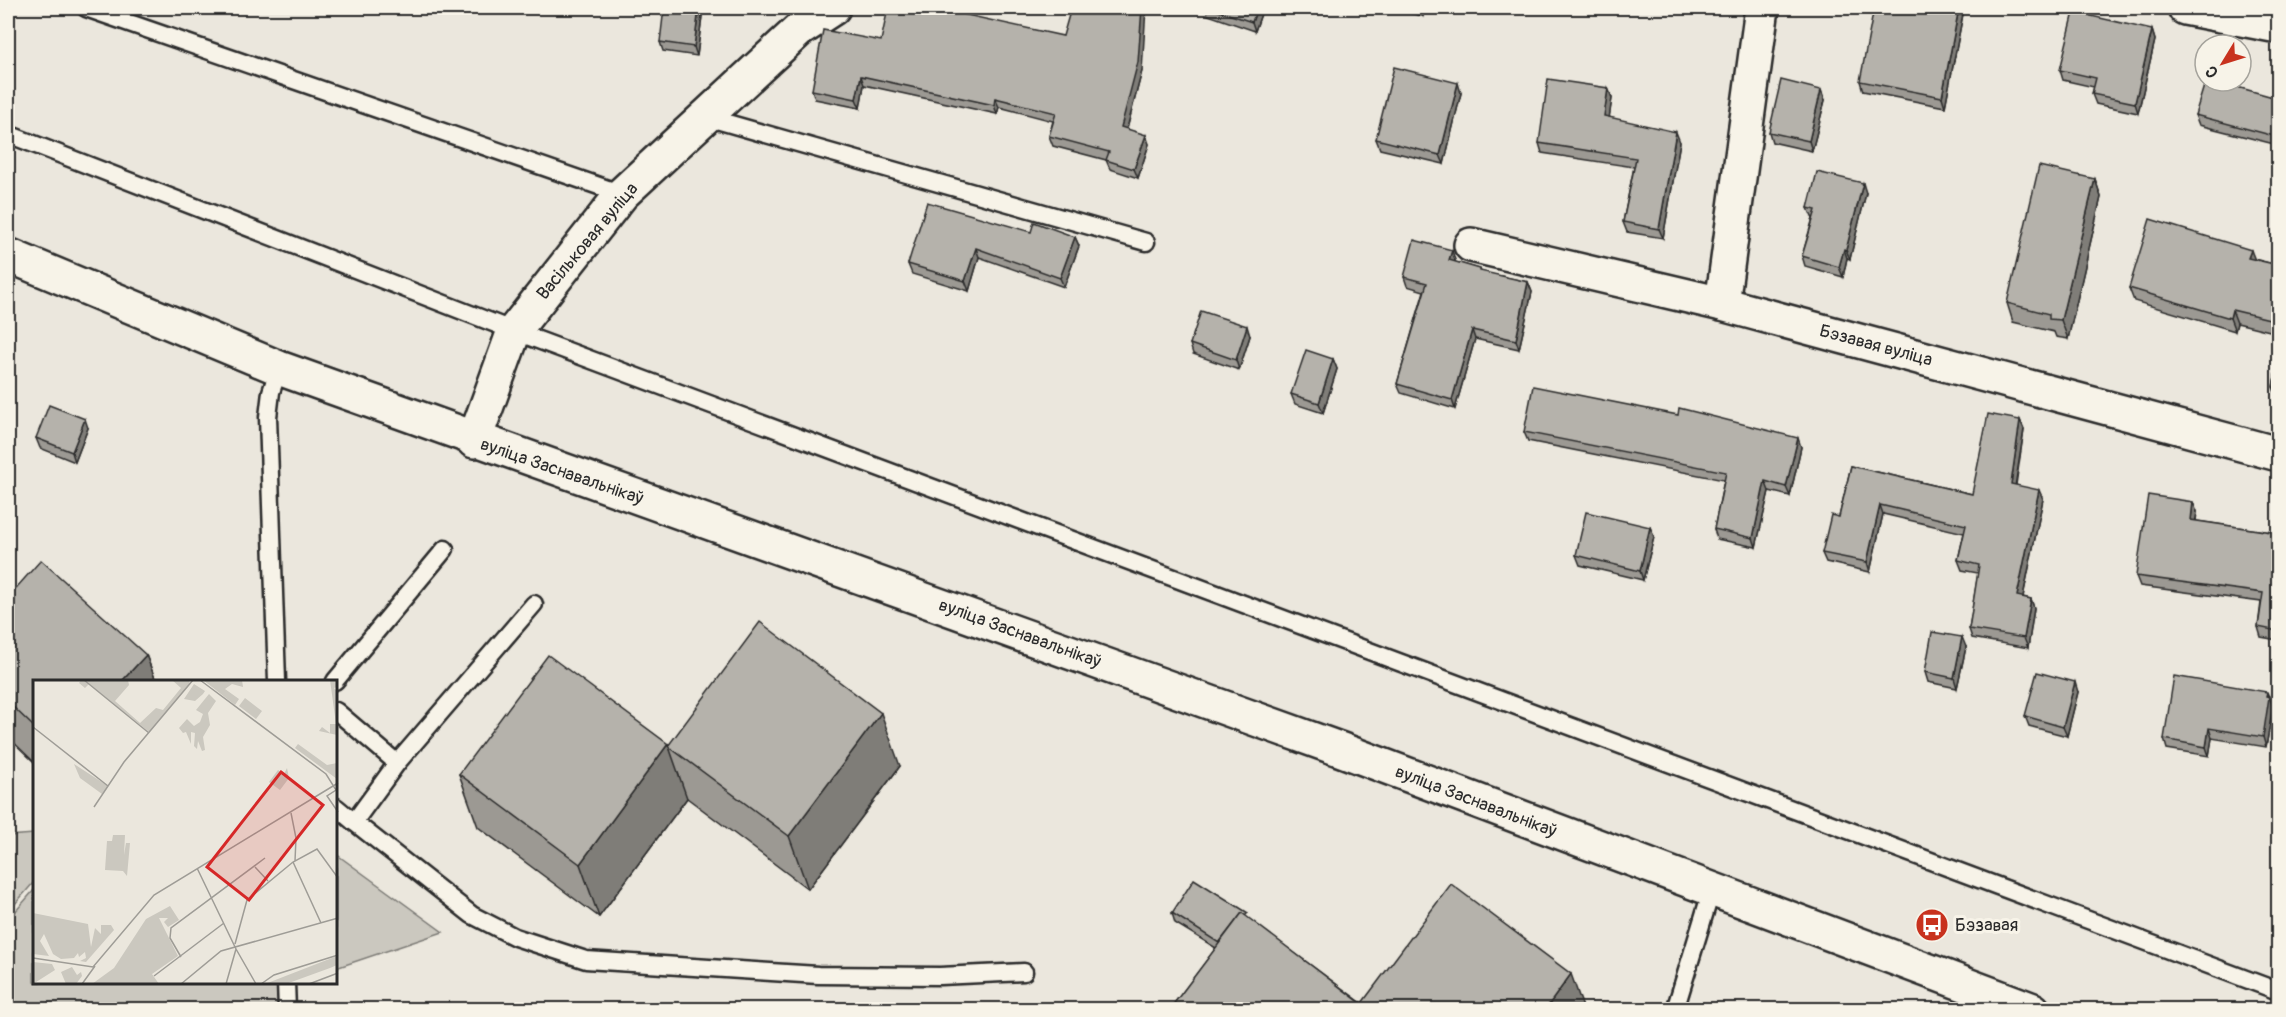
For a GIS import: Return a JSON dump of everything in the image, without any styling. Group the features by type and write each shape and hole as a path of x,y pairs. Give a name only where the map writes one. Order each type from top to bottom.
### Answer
{"main road":[{"name":"Васільковая вуліца","path":"474,441 514,331 622,194 799,30 833,8"},
{"path":"1722,304 1762,8"},
{"path":"2186,8 2278,26"},
{"name":"Бэзавая вуліца","path":"1471,245 1722,304 2278,454"},
{"name":"вуліца Заснавальнікаў","path":"8,255 279,368 474,441 1004,627 2033,1010"}],"lane":[{"path":"86,8 622,194"},
{"path":"706,117 1146,242"},
{"path":"8,134 514,331 2278,991"},
{"path":"277,680 268,417 271,392 279,368"},
{"path":"336,680 445,549"},
{"path":"354,822 397,763 534,604"},
{"path":"338,713 397,763"},
{"path":"338,809 472,915 515,937 586,960 818,975 1024,972"},
{"path":"1675,1010 1712,889"},
{"path":"286,984 287,1010"}],"shaded area":[{"path":"33,834 33,883 8,912 8,836"},
{"path":"338,855 443,932 338,967"},
{"path":"33,891 33,984 286,984 287,1009 8,1010 8,920"}],"building":[{"path":"664,8 699,8 694,47 660,42"},
{"path":"888,8 935,8 1063,36 1071,8 1142,8 1138,62 1121,127 1146,135 1134,169 1106,160 1109,152 1049,136 1056,113 995,98 994,105 861,76 856,99 812,90 823,30 881,41"},
{"path":"1210,8 1257,8 1252,22"},
{"path":"1874,8 1959,8 1942,97 1860,81"},
{"path":"2074,12 2152,30 2135,103 2092,94 2096,78 2060,70"},
{"path":"1394,67 1458,83 1440,155 1376,139"},
{"path":"1548,79 1608,88 1604,116 1676,132 1659,229 1623,222 1636,158 1539,143"},
{"path":"1781,80 1821,90 1809,141 1769,132"},
{"path":"2253,91 2273,97 2274,94 2278,95 2278,137 2195,115 2202,93"},
{"path":"2039,166 2095,179 2061,320 2049,319 2049,314 2007,303"},
{"path":"1817,172 1863,183 1846,250 1844,249 1839,267 1802,256 1816,210 1808,208"},
{"path":"927,202 1031,232 1034,222 1075,237 1060,278 976,248 965,281 908,264"},
{"path":"2150,219 2251,250 2248,258 2278,265 2278,321 2232,310 2230,318 2129,288"},
{"path":"1414,240 1452,250 1449,260 1480,269 1480,271 1528,282 1516,340 1472,330 1452,400 1397,384 1427,283 1404,277"},
{"path":"1201,311 1247,326 1236,360 1190,344"},
{"path":"1306,350 1333,359 1319,403 1291,394"},
{"path":"2278,361 2278,388 2273,387"},
{"path":"1533,386 1678,415 1679,408 1798,438 1786,487 1765,481 1753,538 1714,529 1726,472 1524,432"},
{"path":"49,405 85,419 72,452 36,438"},
{"path":"1988,414 2020,420 2011,484 2039,490 2017,596 2031,599 2024,638 1969,629 1979,565 1958,560 1966,525 1880,505 1867,562 1822,553 1831,515 1839,517 1851,466 1972,494"},
{"path":"2148,495 2193,502 2191,520 2278,533 2278,631 2258,627 2263,593 2136,576"},
{"path":"1586,512 1650,527 1640,571 1576,555"},
{"path":"41,560 146,655 123,680 33,680 33,726 8,702 8,597"},
{"path":"760,622 881,713 789,836 668,746"},
{"path":"1932,632 1962,637 1954,678 1925,672"},
{"path":"548,655 668,744 580,864 459,774"},
{"path":"2037,672 2075,682 2063,727 2025,716"},
{"path":"2174,676 2267,692 2266,696 2269,697 2263,737 2209,728 2206,747 2164,739"},
{"path":"1194,879 1248,913 1245,916 1242,913 1219,943 1172,913"},
{"path":"1451,884 1571,974 1545,1010 1370,1010 1362,1003"},
{"path":"1242,913 1362,1004 1358,1010 1169,1010"},
{"path":"868,1003 911,1004 911,1010 868,1010"}],"place":[{"name":"Бэзавая","path":"1932,925"}]}
